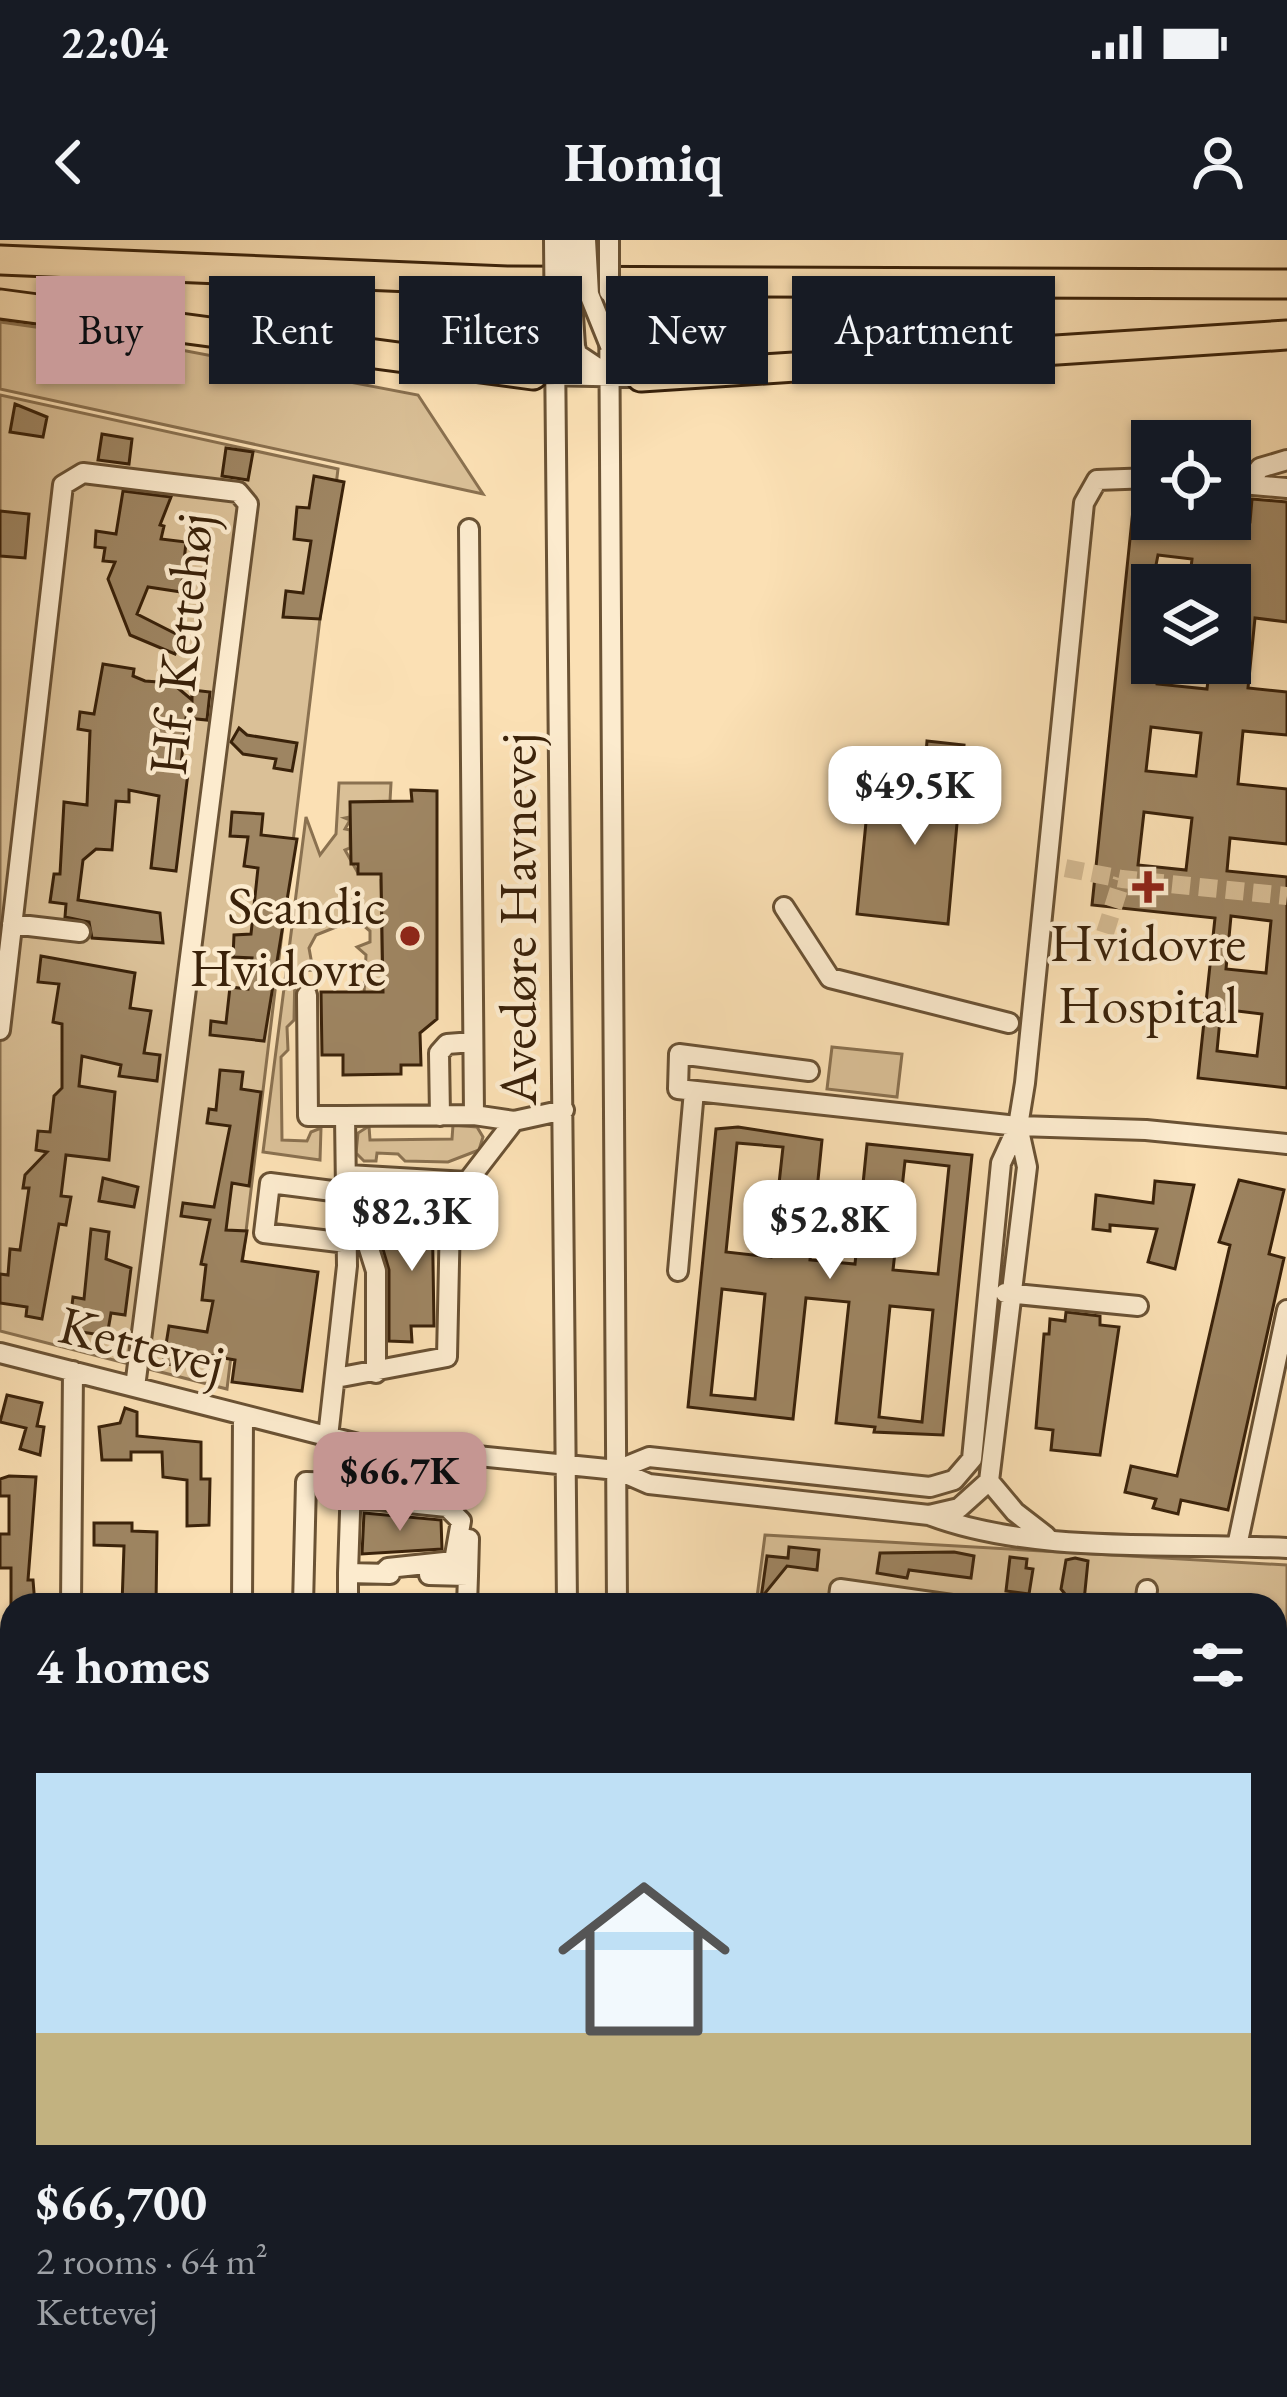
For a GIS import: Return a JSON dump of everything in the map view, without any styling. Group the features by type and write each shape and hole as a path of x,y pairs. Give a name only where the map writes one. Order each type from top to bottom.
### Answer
{"highway":[{"path":"0,260 415,276"},
{"path":"582,282 1287,284"},
{"path":"0,304 399,356"},
{"path":"768,368 1287,335"}],"street":[{"name":"Avedøre Havnevej","path":"554,240 558,276"},
{"path":"568,240 571,276"},
{"path":"586,240 589,294 606,336"},
{"name":"Avedøre Havnevej","path":"609,240 609,276"},
{"name":"Avedøre Havnevej","path":"544,384 564,1110 567,1593"},
{"name":"Avedøre Havnevej","path":"610,384 616,1593"},
{"path":"1251,475 1287,460"},
{"name":"Hf. Kettehøj","path":"0,1030 63,485 83,472 244,495 248,504 135,1387"},
{"path":"929,1515 959,1508 989,1481 1027,1167 1018,1126 1084,503 1097,480 1131,479"},
{"path":"1251,485 1287,488"},
{"path":"469,530 474,1115"},
{"path":"784,907 830,978 1009,1023"},
{"path":"12,924 80,932"},
{"path":"307,995 308,1116 474,1115 514,1121 564,1110"},
{"path":"440,1116 439,1053 447,1043 473,1042"},
{"path":"678,1271 686,1090 679,1054 809,1071"},
{"path":"686,1090 1018,1126 1146,1130 1287,1144"},
{"path":"345,1115 348,1184 376,1271 376,1373"},
{"path":"336,1378 447,1357 442,1227 467,1182 514,1121"},
{"path":"617,1470 649,1457 930,1487 954,1480 972,1459 1001,1162 1018,1126"},
{"path":"347,1243 264,1233 270,1183 467,1182"},
{"path":"433,1205 457,1204"},
{"path":"328,1437 347,1243 368,1206 397,1206"},
{"path":"360,1223 397,1228"},
{"path":"988,1291 1138,1306"},
{"path":"1237,1546 1287,1310"},
{"name":"Kettevej","path":"0,1354 358,1444 617,1470"},
{"path":"71,1593 73,1371"},
{"path":"242,1593 243,1416"},
{"path":"347,1593 350,1491 358,1444"},
{"path":"617,1470 649,1484 929,1515 962,1527 1048,1538 1287,1548"},
{"path":"989,1481 1015,1512 1048,1538"},
{"path":"303,1593 306,1482 380,1500 447,1507 461,1521 454,1561 388,1568 382,1574"},
{"path":"380,1500 465,1508 470,1517 467,1593"},
{"path":"348,1573 468,1576"},
{"path":"840,1593 840,1589 868,1593"}],"shaded area":[{"path":"0,322 36,327 36,384 185,384 185,351 209,355 209,384 360,384 418,395 483,494 0,389"},
{"path":"0,395 338,469 227,1389 0,1331"},
{"path":"339,783 391,783 390,801 351,802 350,817 345,818 350,820 345,829 350,830 350,848 345,850 358,873 403,864 381,880 383,1014 364,994 366,955 357,947 370,942 370,931 356,919 316,935 309,948 313,970 295,971 294,1020 287,1027 288,1050 281,1057 282,1140 307,1141 311,1132 321,1128 320,1160 263,1152 306,817 320,855 336,834"},
{"path":"832,1047 902,1054 897,1097 827,1089"},
{"path":"453,1125 477,1127 483,1137 479,1150 448,1162 405,1161 398,1154 377,1153 376,1161 364,1161 356,1153 358,1133 369,1126 370,1140 452,1139"},
{"path":"765,1535 1287,1565 1287,1593 758,1593"}],"building":[{"path":"15,404 47,417 43,437 10,432"},
{"path":"102,434 132,439 129,464 98,460"},
{"path":"226,448 253,452 248,480 222,476"},
{"path":"314,476 344,482 320,619 283,617 286,591 303,593 311,541 294,539 297,507 309,508"},
{"path":"123,491 171,497 160,525 164,526 161,539 186,542 181,592 148,587 137,614 182,637 175,654 130,635 108,579 115,562 103,561 105,548 95,547 96,531 116,534"},
{"path":"1252,499 1287,502 1287,622 1255,618 1251,658 1251,564 1191,564 1192,559 1158,555 1156,564 1131,564 1131,684 1207,689 1208,684 1248,684 1248,688 1287,692 1287,735 1243,731 1238,784 1287,789 1287,844 1230,838 1227,871 1287,877 1287,1088 1198,1078 1215,918 1092,905 1131,529 1131,540 1251,540","holes":["1151,727 1201,733 1196,776 1146,771","1144,812 1192,818 1186,870 1138,865","1231,916 1271,921 1266,973 1226,969","1221,1009 1262,1014 1257,1056 1217,1051"]},
{"path":"0,511 29,514 25,558 0,556"},
{"path":"103,664 134,669 133,676 145,681 172,683 192,700 192,690 210,692 207,720 186,718 181,765 189,765 176,871 151,868 159,796 129,790 129,802 116,801 112,850 96,849 83,860 78,900 160,913 163,943 92,938 89,922 65,917 66,904 50,902 54,874 60,874 64,802 87,805 90,731 78,729 80,712 94,714"},
{"path":"239,728 247,735 297,743 292,771 274,768 276,759 243,754 231,742"},
{"path":"927,741 964,745 948,924 857,914 867,812 921,817"},
{"name":"Scandic Hvidovre","path":"411,790 437,791 437,1019 420,1033 421,1065 401,1065 401,1074 343,1075 343,1055 322,1055 321,992 383,992 381,874 358,874 358,864 351,864 350,802 412,801"},
{"path":"232,812 263,814 261,835 297,839 264,1041 210,1035 211,1021 226,1023 230,987 248,989 252,958 233,957 234,935 251,934 258,868 244,866 248,837 230,836"},
{"path":"41,956 135,973 130,1008 151,1011 144,1053 160,1055 157,1081 119,1076 121,1065 82,1056 79,1086 115,1092 109,1160 66,1155 61,1196 71,1197 66,1225 59,1224 42,1319 26,1316 27,1307 0,1303 0,1274 8,1275 10,1249 20,1250 29,1188 23,1188 25,1175 47,1152 36,1150 38,1131 50,1132 54,1096 62,1088 62,1024 53,1022 59,984 38,982"},
{"path":"220,1070 243,1072 241,1089 261,1092 249,1186 232,1183 226,1230 247,1231 242,1261 318,1272 302,1391 232,1382 235,1360 185,1351 183,1367 163,1363 169,1326 207,1332 213,1301 202,1300 206,1265 201,1264 210,1220 181,1216 183,1203 214,1207 230,1126 207,1123 209,1109 216,1110"},
{"path":"738,1127 822,1140 810,1260 855,1264 867,1144 972,1155 943,1435 874,1432 875,1427 836,1423 849,1302 806,1298 793,1419 688,1407 716,1129","holes":["737,1143 783,1147 771,1257 726,1252","905,1161 949,1166 938,1274 893,1270","722,1289 765,1294 755,1399 711,1395","890,1306 933,1310 922,1422 879,1417"]},
{"path":"103,1178 138,1187 134,1207 99,1201"},
{"path":"1239,1180 1284,1190 1269,1254 1284,1258 1228,1510 1181,1500 1178,1514 1153,1508 1156,1499 1125,1492 1131,1466 1177,1476 1230,1245 1219,1242"},
{"path":"1155,1181 1194,1185 1175,1269 1148,1262 1157,1229 1110,1225 1110,1231 1093,1229 1096,1195 1153,1203"},
{"path":"408,1199 432,1199 434,1326 411,1326 412,1342 389,1341 389,1270 382,1246 398,1246 408,1234"},
{"path":"91,1229 109,1232 106,1259 131,1268 125,1315 111,1313 107,1336 69,1330 73,1297 84,1299"},
{"path":"1066,1312 1100,1316 1100,1325 1119,1327 1100,1455 1051,1450 1053,1430 1036,1428 1044,1334 1049,1334 1050,1319 1065,1321"},
{"path":"7,1395 42,1403 37,1426 44,1427 40,1455 20,1449 26,1428 0,1422"},
{"path":"125,1408 137,1412 137,1436 201,1442 201,1479 210,1479 209,1525 187,1526 187,1480 163,1477 162,1452 131,1452 131,1460 102,1460 99,1427 120,1423"},
{"path":"36,1477 28,1580 33,1580 34,1593 11,1593 11,1568 0,1568 0,1534 9,1534 9,1496 0,1496 0,1479"},
{"path":"364,1513 441,1520 442,1549 362,1554"},
{"path":"94,1523 132,1523 132,1531 157,1532 156,1593 122,1593 124,1546 94,1545"},
{"path":"789,1547 819,1550 817,1570 787,1566 762,1593 767,1556 788,1558"},
{"path":"880,1553 974,1556 971,1578 909,1570 907,1578 877,1573"},
{"path":"1010,1557 1027,1559 1026,1568 1033,1569 1029,1593 1006,1591"},
{"path":"1066,1560 1088,1561 1085,1593 1061,1589"}],"tunnel":[{"path":"1039,863 1122,879 1287,896"},
{"path":"1105,933 1122,879"},
{"path":"397,1206 433,1205"},
{"path":"397,1227 433,1227"}],"place":[{"name":"Hvidovre Hospital","path":"1148,887"},
{"name":"Scandic Hvidovre","path":"410,936"}]}
